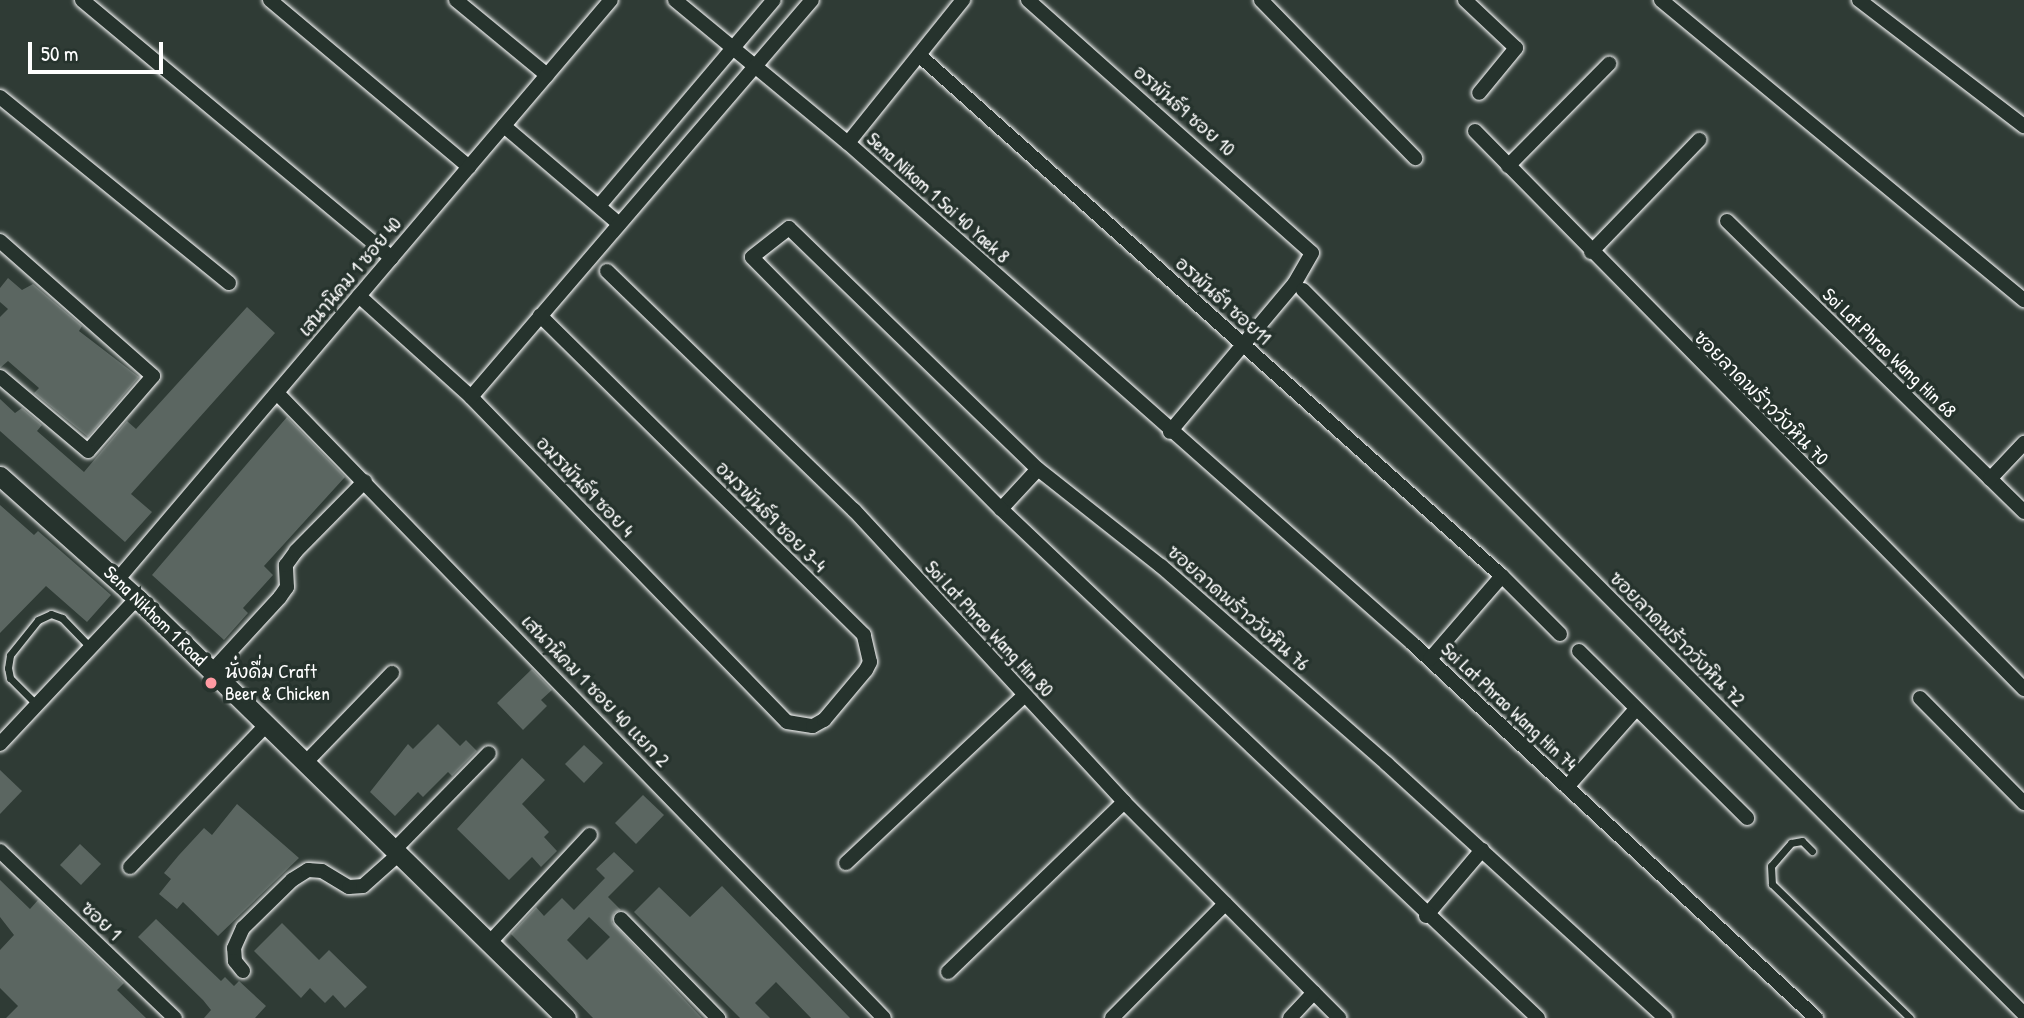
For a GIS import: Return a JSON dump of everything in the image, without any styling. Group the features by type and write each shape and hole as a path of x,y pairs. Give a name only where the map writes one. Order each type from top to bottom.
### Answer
{"street":[{"path":"82,0 391,258"},
{"path":"270,0 470,167"},
{"path":"456,0 547,75"},
{"name":"เสนานิคม 1 ซอย 40","path":"118,579 611,0"},
{"name":"Sena Nikom 1 Soi 40 Yaek 8","path":"675,0 848,142 1170,432"},
{"path":"599,206 774,0"},
{"path":"471,397 812,0"},
{"path":"848,142 964,0"},
{"name":"อรพันธ์9 ซอย 10","path":"1028,0 1312,253 1294,284 1242,344"},
{"path":"1261,0 1415,158"},
{"path":"1465,0 1516,48 1479,93"},
{"path":"1661,0 2024,300"},
{"path":"1859,0 2024,126"},
{"name":"อรพันธ์9 ซอย11","path":"919,55 1502,576 1560,634"},
{"path":"1508,166 1609,64"},
{"path":"0,97 229,284"},
{"path":"504,126 620,224"},
{"name":"ซอยลาดพร้าววังหิน 70","path":"1475,131 1591,252 2024,689"},
{"path":"1591,252 1699,140"},
{"name":"Soi Lat Phrao Wang Hin 68","path":"1727,221 2024,512"},
{"name":"ซอยลาดพร้าววังหิน 76","path":"1001,509 751,260 787,227 1038,469 1161,566 1482,850 1665,1018"},
{"path":"0,241 153,376 88,451 0,377"},
{"name":"Soi Lat Phrao Wang Hin 80","path":"607,271 854,510 1124,802 1339,1018"},
{"name":"ซอยลาดพร้าววังหิน 72","path":"1303,290 2024,1014"},
{"name":"อมรพันธ์9 ซอย 4","path":"359,296 471,397 776,712"},
{"name":"อมรพันธ์9 ซอย 3-4","path":"540,316 864,635 870,662 824,720 799,726 776,712"},
{"path":"1170,432 1242,344"},
{"name":"เสนานิคม 1 ซอย 40 แยก 2","path":"277,393 884,1018"},
{"name":"Soi Lat Phrao Wang Hin 74","path":"1170,432 1430,659 1816,1018"},
{"path":"1990,479 2024,443"},
{"path":"1038,469 1001,509 1426,916 1538,1018"},
{"name":"Sena Nikhom 1 Road","path":"0,476 118,579 491,941 566,1018"},
{"path":"212,671 280,597 287,587 286,565 296,551 365,481"},
{"path":"1430,659 1502,576"},
{"path":"0,744 137,598"},
{"path":"1578,651 1747,818"},
{"path":"306,762 392,673"},
{"path":"846,863 1024,696"},
{"path":"1920,698 2024,803"},
{"path":"1567,787 1636,709"},
{"path":"130,867 267,724"},
{"path":"243,971 235,961 234,948 243,928 292,880 308,870 322,871 349,887 363,886 489,753"},
{"path":"948,972 1124,802"},
{"path":"491,941 590,835"},
{"path":"1426,916 1482,850"},
{"name":"ซอย 1","path":"0,851 175,1018"},
{"path":"1112,1018 1225,904"},
{"path":"621,919 718,1018"},
{"path":"1290,1018 1314,992"}],"lane":[{"path":"38,705 10,678 8,668 10,655 38,620 51,614 62,618 92,649"},
{"path":"1812,851 1802,841 1791,843 1770,866 1772,884 1910,1018"}],"building":[{"path":"8,278 22,290 33,284 82,326 79,331 139,377 88,437 34,393 39,388 8,361 0,368 0,317 8,309 0,302 0,288"},
{"path":"247,307 275,333 131,494 152,512 125,542 0,431 0,399 15,413 22,408 42,425 37,431 84,472 127,421 136,429"},
{"path":"287,417 345,477 264,566 273,575 243,608 248,613 224,640 152,575"},
{"path":"0,505 34,535 38,531 111,595 87,622 46,586 0,633"},
{"path":"532,669 552,690 541,700 547,706 523,730 497,703"},
{"path":"438,724 460,746 466,740 477,751 452,776 448,772 423,797 418,792 395,816 370,792 408,744 413,749"},
{"path":"584,745 603,763 584,783 565,764"},
{"path":"522,758 545,780 522,804 549,832 544,837 557,851 541,867 532,857 509,880 457,829"},
{"path":"0,770 22,791 0,814"},
{"path":"643,795 664,815 636,844 615,823"},
{"path":"237,804 299,858 218,936 183,902 177,909 159,894 171,879 164,873 179,855 204,828 212,835"},
{"path":"80,844 101,864 81,885 60,865"},
{"path":"614,852 634,871 608,897 621,910 614,913 612,922 702,1018 593,1018 511,934 536,907 544,916 562,898 574,910 605,878 596,869","holes":["589,917 610,937 587,960 567,940"]},
{"path":"0,880 30,909 38,900 124,983 117,990 146,1018 6,1018 18,1006 0,988 0,950 14,935 0,917"},
{"path":"722,886 850,1018 811,1018 776,982 755,1003 770,1018 740,1018 634,912 659,887 690,917"},
{"path":"156,919 221,981 225,977 234,986 239,981 266,1006 255,1018 204,1018 211,1010 203,1000 138,937"},
{"path":"282,923 319,960 329,950 367,987 345,1008 333,995 325,1003 310,988 301,998 254,951"}],"place":[{"name":"นั่งดื่ม Craft Beer & Chicken","path":"211,683"}]}
